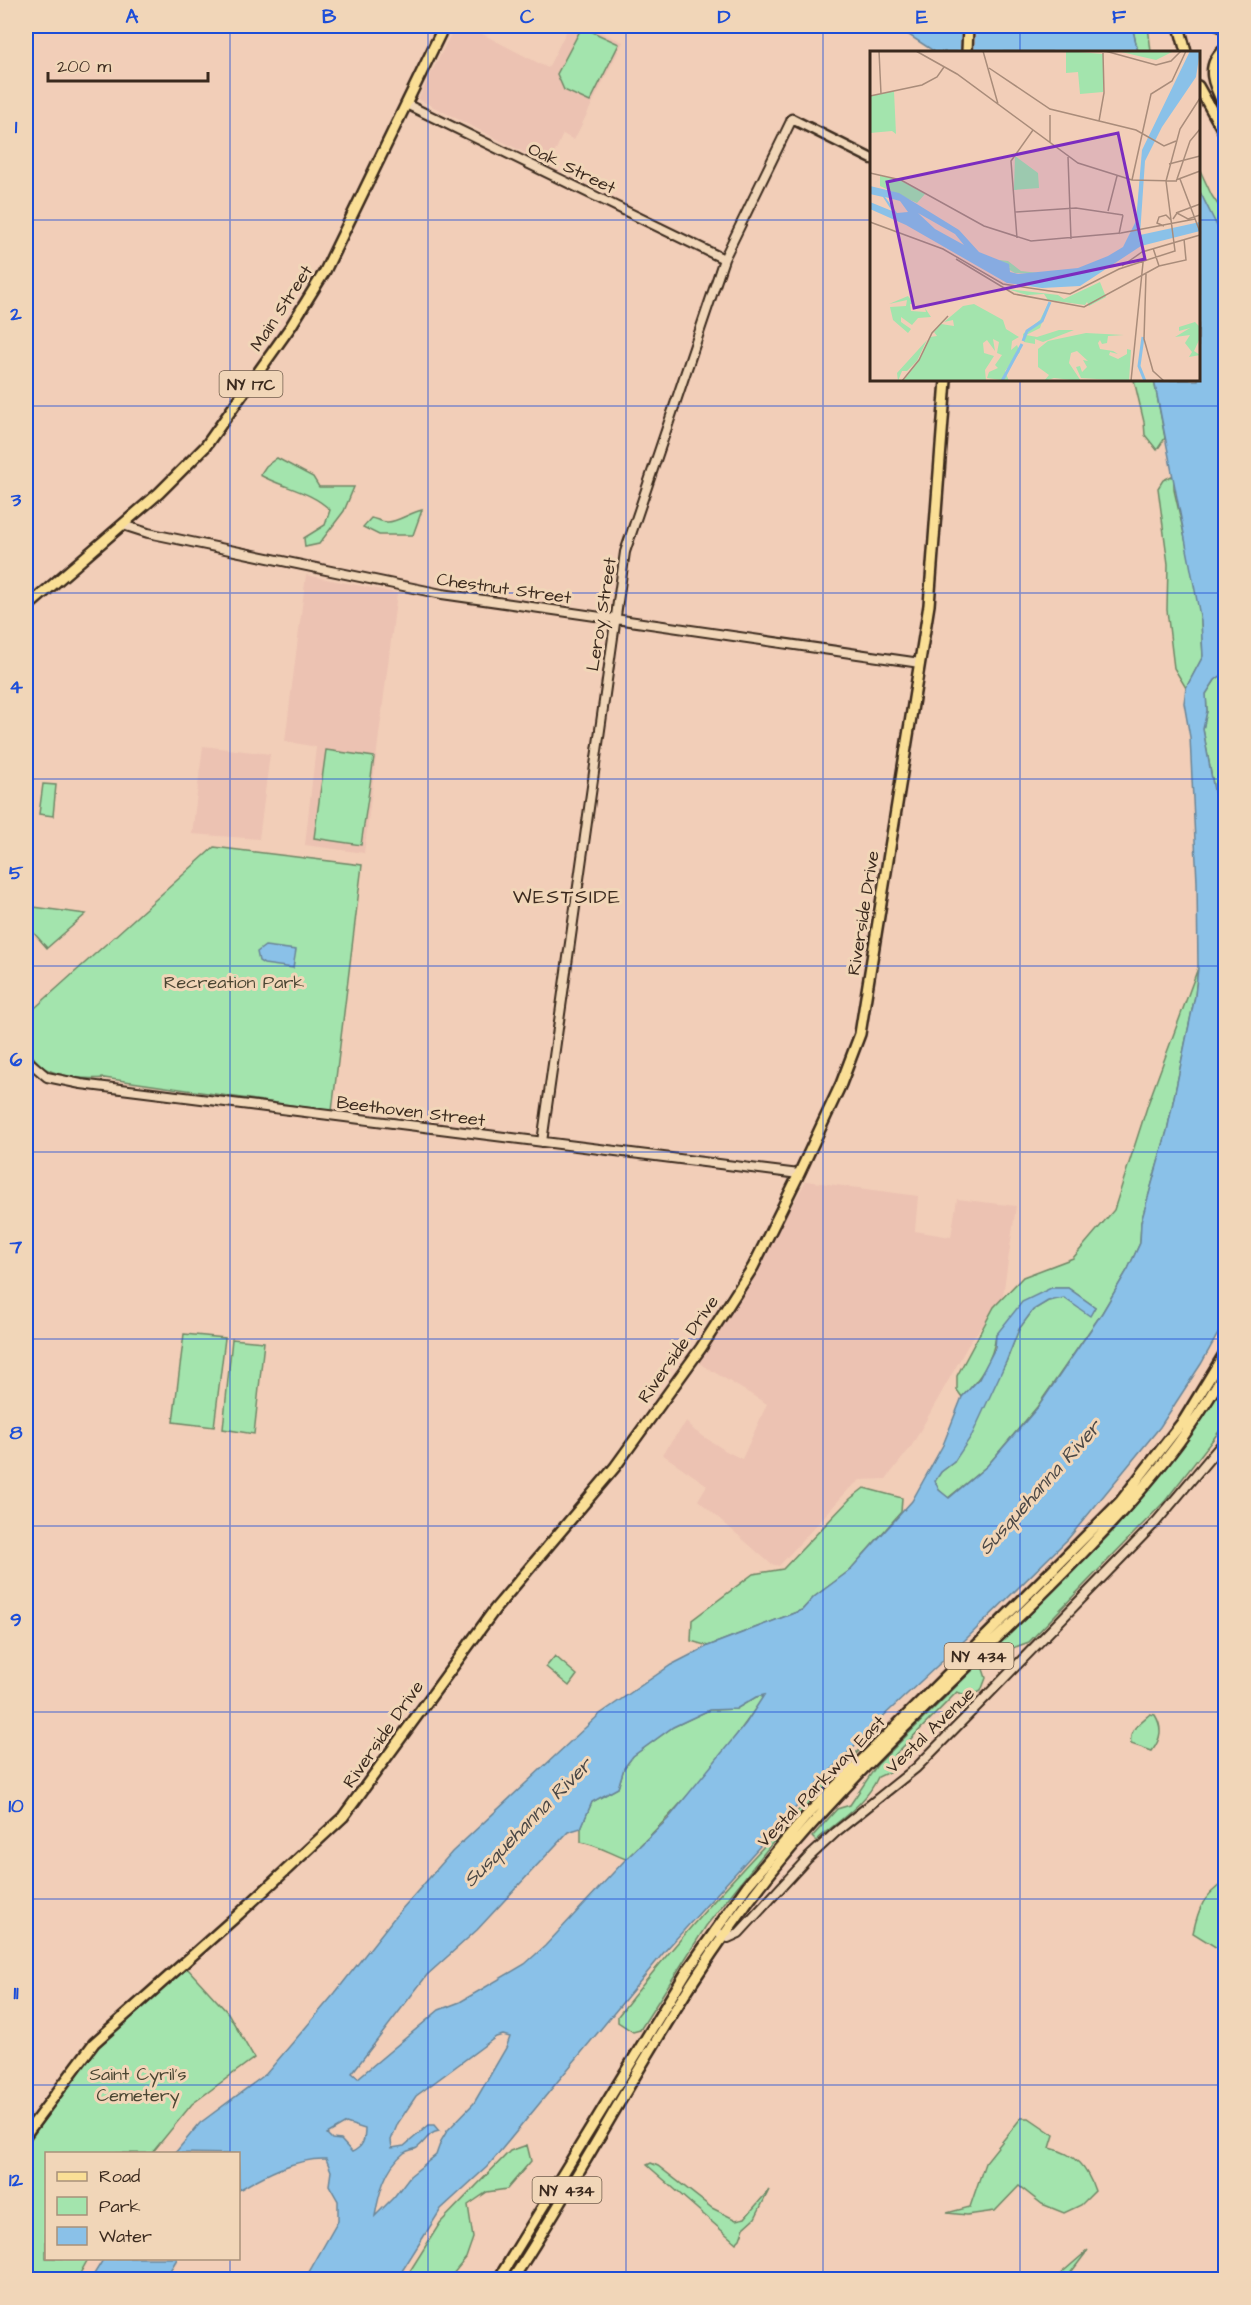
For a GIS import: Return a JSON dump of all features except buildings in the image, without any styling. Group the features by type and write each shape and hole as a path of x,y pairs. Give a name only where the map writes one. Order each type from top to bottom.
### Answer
{"main road":[{"name":"Main Street","path":"26,608 123,525 206,447 295,321 325,271 444,26"},
{"path":"967,51 968,26"},
{"path":"1179,26 1185,51"},
{"path":"1226,48 1215,59 1211,74 1226,109"},
{"path":"1200,90 1226,136"},
{"path":"792,119 870,158"},
{"name":"Riverside Drive","path":"26,2134 94,2043 322,1838 358,1799 495,1609 609,1474 701,1348 753,1267 799,1174 858,1040 929,605 946,381"},
{"name":"Vestal Parkway East","path":"512,2280 719,1933 766,1862 809,1813 1120,1502 1184,1420 1226,1351"},
{"name":"Vestal Parkway East","path":"498,2280 669,1998 719,1933 825,1809 1129,1506 1188,1429 1226,1369"}],"street":[{"path":"1218,26 1226,31"},
{"name":"Oak Street","path":"406,104 724,259"},
{"name":"Leroy Street","path":"542,1142 625,552 724,259 792,119"},
{"name":"Chestnut Street","path":"123,525 159,536 442,594 920,663"},
{"name":"Beethoven Street","path":"26,1059 47,1077 81,1084 799,1174"},
{"name":"Vestal Avenue","path":"719,1933 730,1938 739,1933 815,1851 916,1768 1156,1522 1226,1439"}],"shaded area":[{"path":"455,26 467,26 548,68 569,26 587,26 623,42 574,140 563,134 549,165 418,99"},
{"path":"306,575 397,593 364,853 305,845 316,747 285,741"},
{"path":"203,746 270,754 259,839 192,834"},
{"path":"806,1181 918,1196 915,1231 951,1237 957,1199 1016,1206 1002,1302 971,1340 911,1447 886,1479 860,1480 850,1488 779,1566 771,1564 698,1500 707,1485 662,1454 686,1422 695,1431 742,1459 767,1404 699,1363"}],"green space":[{"path":"1132,26 1148,26 1151,51 1138,51"},
{"path":"582,27 619,44 590,102 564,90 557,74"},
{"path":"1200,170 1212,196 1225,215 1225,244 1200,192"},
{"path":"1134,381 1154,381 1165,438 1157,450 1145,435"},
{"path":"277,458 313,477 319,487 354,487 344,511 319,544 305,547 304,538 325,525 330,510 306,494 260,475 266,466"},
{"path":"1174,475 1174,490 1195,582 1203,656 1186,688 1174,668 1167,610 1168,564 1158,488 1163,480"},
{"path":"422,510 413,535 379,535 363,527 371,518 391,522"},
{"path":"1225,672 1225,890 1217,807 1203,729 1207,711 1206,694 1215,680"},
{"path":"326,750 374,757 361,845 314,838"},
{"path":"43,784 56,785 53,816 39,814"},
{"name":"Recreation Park","path":"214,847 362,865 332,1111 104,1078 67,1076 43,1067 26,1048 26,1016"},
{"path":"26,906 86,914 47,948 26,924"},
{"path":"1198,968 1195,996 1167,1131 1141,1222 1140,1243 1128,1269 1102,1313 1037,1407 987,1466 948,1498 939,1490 935,1481 941,1472 954,1462 1006,1362 1019,1329 1033,1310 1048,1301 1064,1297 1090,1315 1095,1307 1068,1288 1051,1288 996,1335 985,1369 962,1397 957,1390 957,1376 994,1307 1023,1277 1073,1258 1114,1210 1148,1104"},
{"path":"184,1334 225,1338 214,1427 173,1422"},
{"path":"232,1339 264,1342 254,1434 223,1429"},
{"path":"1225,1379 1225,1424 1165,1501 1029,1642 999,1653 983,1669 986,1678 981,1691 970,1697 957,1692 895,1755 891,1771 878,1777 866,1796 816,1841 812,1837 837,1809 850,1805 877,1765 1113,1531 1167,1466"},
{"path":"864,1488 902,1498 901,1512 849,1571 814,1597 802,1610 708,1646 691,1641 692,1620 753,1574 783,1569 850,1499"},
{"path":"555,1656 577,1675 569,1686 546,1667"},
{"path":"765,1695 700,1781 626,1859 581,1842 581,1828 592,1802 618,1788 624,1768 633,1756 673,1727 709,1710 736,1709 756,1697"},
{"path":"1150,1714 1155,1715 1160,1729 1159,1738 1152,1751 1131,1744 1131,1735 1136,1727"},
{"path":"869,1740 769,1847 706,1926 640,2030 633,2032 618,2022 618,2016 707,1909 802,1806"},
{"path":"1225,1881 1222,1923 1225,1924 1225,1953 1193,1933 1203,1903"},
{"name":"Saint Cyril's Cemetery","path":"187,1968 228,2013 254,2058 192,2104 153,2152 45,2152 45,2260 87,2260 77,2279 26,2280 26,2146 79,2068 107,2037"},
{"path":"1021,2118 1029,2118 1054,2135 1050,2148 1066,2154 1079,2163 1088,2175 1095,2191 1081,2205 1064,2213 1042,2204 1019,2186 995,2211 967,2215 947,2213 970,2207 985,2163"},
{"path":"527,2145 531,2161 507,2189 487,2192 468,2205 473,2238 466,2258 453,2274 445,2279 405,2279 440,2223 510,2151"},
{"path":"651,2163 712,2208 736,2220 745,2218 769,2190 755,2218 744,2228 736,2243 647,2165"},
{"path":"1088,2250 1066,2279 1056,2279 1058,2276"}],"water":[{"path":"895,26 1132,26 1138,51 933,51"},
{"name":"Susquehanna River","path":"1200,192 1226,244 1226,672 1215,680 1206,694 1207,711 1203,729 1217,807 1226,890 1225,1321 1201,1364 1160,1427 1068,1539 877,1722 779,1825 665,1951 488,2166 441,2209 397,2279 298,2279 309,2272 338,2221 338,2201 329,2185 331,2171 326,2159 292,2164 240,2189 240,2152 176,2152 200,2123 266,2074 335,1993 394,1918 452,1852 600,1714 671,1665 708,1646 802,1610 814,1597 849,1571 912,1501 943,1445 962,1397 979,1379 995,1348 996,1335 1022,1302 1051,1288 1068,1288 1095,1307 1090,1316 1064,1298 1048,1301 1033,1310 1019,1329 972,1435 954,1462 941,1472 935,1481 939,1490 949,1498 987,1466 1038,1407 1102,1313 1128,1269 1140,1243 1141,1222 1167,1131 1195,996 1198,968 1197,882 1190,737 1184,703 1186,688 1203,656 1201,621 1154,381 1200,381","holes":["764,1695 746,1723 668,1819 626,1859 545,1946 525,1964 460,2002 439,2010 358,2078 352,2073 427,1975 477,1930 568,1832 581,1828 592,1802 618,1788 624,1768 633,1756 673,1727 709,1710 736,1709","503,2035 510,2037 506,2048 474,2103 447,2131 436,2155 410,2176 375,2216 381,2190 397,2159 407,2151 417,2148 429,2136 439,2131 434,2125 429,2125 404,2146 392,2148 391,2140 398,2123 416,2096 496,2037","346,2123 365,2129 363,2143 352,2152 341,2140 332,2139 327,2134"]},
{"path":"265,946 296,950 293,968 264,964 259,961 257,952"},
{"path":"103,2260 176,2260 165,2279 91,2279"}],"pier":[{"path":"961,26 976,26 974,51 960,51"}],"district":[{"name":"WESTSIDE","path":"567,896"}]}
